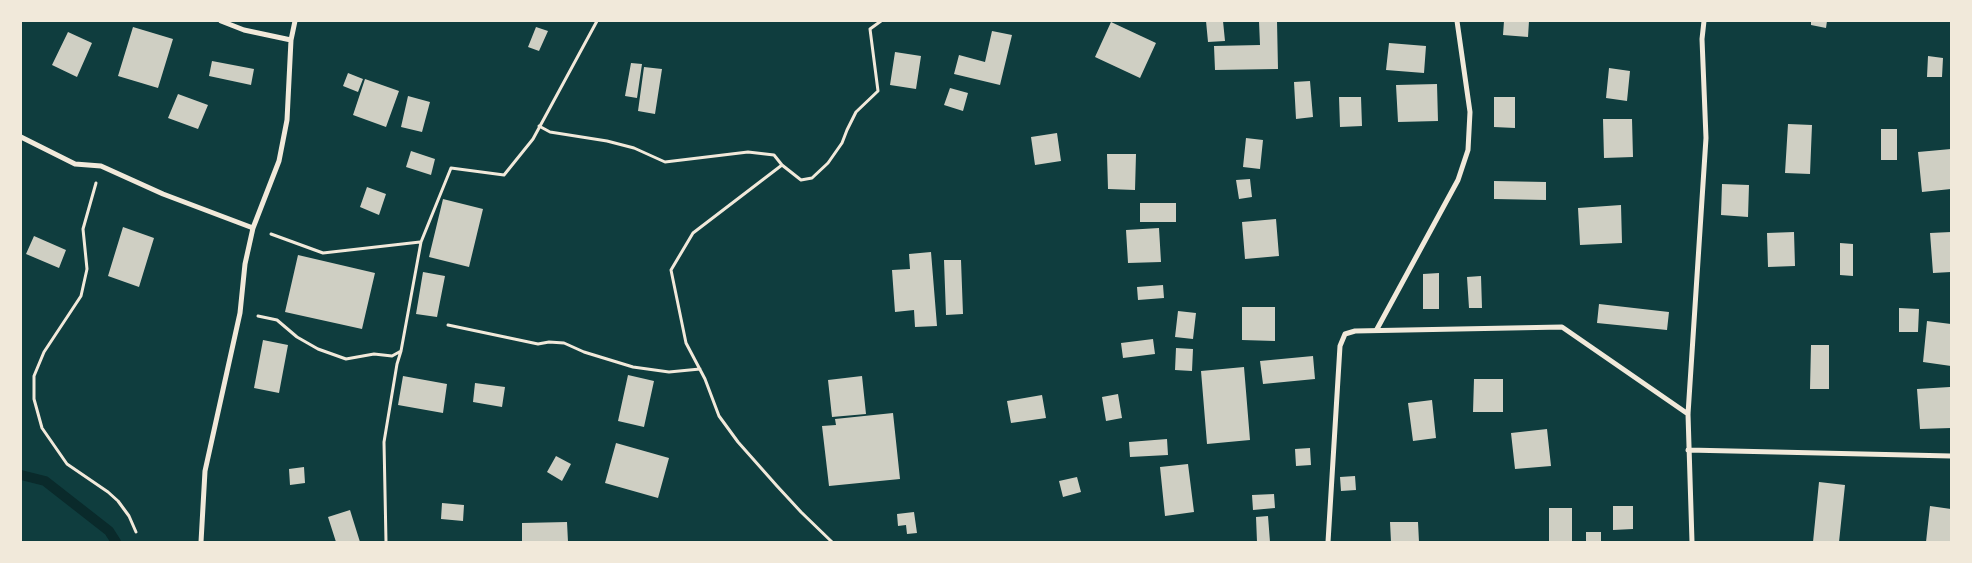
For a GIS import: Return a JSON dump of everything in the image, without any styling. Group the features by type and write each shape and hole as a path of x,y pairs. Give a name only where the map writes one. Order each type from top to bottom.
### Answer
{"street":[{"path":"221,21 244,30 291,40"},
{"path":"201,542 205,471 240,313 244,264 254,228 279,162 287,120 291,40 295,21"},
{"path":"1377,329 1458,180 1468,150 1470,112 1457,21"},
{"path":"1692,542 1688,414 1706,138 1702,39 1704,21"},
{"path":"21,137 76,164 101,166 163,194 254,228"},
{"path":"1328,542 1340,346 1345,334 1377,329 1562,327 1688,414"},
{"path":"1688,450 1951,456"}],"path":[{"path":"386,542 384,442 421,242 451,168 504,175 533,139 597,21"},
{"path":"539,126 550,132 608,141 634,148 666,162 748,152 774,155 782,165 801,180 812,178 828,163 842,143 846,130 856,112 878,91 870,30 881,21"},
{"path":"782,165 693,232 672,270 686,343 700,370 719,416 738,442 801,512 832,542"},
{"path":"101,166 83,229 86,269 81,296 44,352 34,376 34,399 42,428 67,464 118,501 129,516 136,532"},
{"path":"254,228 323,253 421,242"},
{"path":"240,313 278,320 297,337 318,349 346,359 374,354 392,356 401,351"},
{"path":"448,325 538,344 549,342 564,343 584,352 633,367 669,372 700,370"}],"building":[{"path":"1206,21 1223,21 1225,41 1208,42"},
{"path":"1259,21 1277,21 1278,69 1215,70 1214,46 1260,45"},
{"path":"1504,21 1529,21 1528,37 1503,35"},
{"path":"1811,21 1827,21 1826,28 1811,25"},
{"path":"1111,22 1156,43 1140,78 1095,57"},
{"path":"133,27 173,39 158,88 118,76"},
{"path":"536,27 548,31 539,51 528,47"},
{"path":"992,31 1012,35 1000,85 954,74 959,55 985,62"},
{"path":"68,32 92,43 77,77 52,65"},
{"path":"1389,43 1426,46 1424,73 1386,70"},
{"path":"895,52 921,56 916,89 890,85"},
{"path":"1928,56 1943,58 1942,77 1927,77"},
{"path":"212,61 254,69 251,85 209,76"},
{"path":"631,63 642,64 637,98 625,96"},
{"path":"644,67 662,69 655,114 638,111"},
{"path":"1609,68 1630,71 1627,101 1606,98"},
{"path":"348,73 363,79 358,92 343,86"},
{"path":"365,79 399,91 386,127 353,115"},
{"path":"1310,81 1313,117 1296,119 1294,82"},
{"path":"1437,84 1438,121 1398,122 1396,85"},
{"path":"950,88 968,93 963,111 944,105"},
{"path":"178,94 208,105 198,129 168,118"},
{"path":"408,96 430,102 422,132 401,127"},
{"path":"1339,97 1361,97 1362,126 1340,127"},
{"path":"1494,97 1515,97 1515,128 1494,127"},
{"path":"1603,119 1632,119 1633,157 1604,158"},
{"path":"1788,124 1812,125 1810,174 1785,173"},
{"path":"1881,129 1897,129 1897,160 1881,160"},
{"path":"1057,133 1061,161 1035,165 1031,137"},
{"path":"1246,138 1263,140 1260,169 1243,167"},
{"path":"1951,149 1951,189 1922,192 1918,152"},
{"path":"411,151 435,159 431,175 406,167"},
{"path":"1107,154 1136,154 1135,190 1108,189"},
{"path":"1250,179 1252,197 1239,199 1236,180"},
{"path":"1494,181 1546,182 1546,200 1494,199"},
{"path":"1722,184 1749,185 1748,217 1721,215"},
{"path":"367,187 386,194 379,215 360,207"},
{"path":"443,199 483,209 469,267 429,257"},
{"path":"1140,203 1176,203 1176,222 1140,222"},
{"path":"1621,205 1622,243 1580,245 1578,208"},
{"path":"1276,219 1279,256 1245,259 1242,222"},
{"path":"123,227 154,238 139,287 108,276"},
{"path":"1159,228 1161,262 1128,263 1126,230"},
{"path":"1794,232 1795,266 1768,267 1767,233"},
{"path":"1951,232 1951,272 1933,273 1930,233"},
{"path":"34,236 66,250 59,268 26,254"},
{"path":"1840,243 1853,244 1853,276 1840,275"},
{"path":"931,252 937,326 915,327 914,310 895,312 892,270 910,269 909,254"},
{"path":"298,255 375,273 362,329 285,312"},
{"path":"944,260 961,260 963,314 946,315"},
{"path":"423,272 445,276 437,317 416,314"},
{"path":"1439,273 1439,309 1423,309 1423,274"},
{"path":"1481,276 1482,308 1469,308 1467,277"},
{"path":"1163,285 1164,298 1138,300 1137,287"},
{"path":"1599,304 1669,312 1667,330 1597,323"},
{"path":"1242,307 1275,307 1275,341 1242,340"},
{"path":"1899,308 1919,309 1918,332 1899,332"},
{"path":"1178,311 1196,313 1193,339 1175,337"},
{"path":"1927,321 1951,324 1951,366 1923,362"},
{"path":"1153,339 1155,354 1123,358 1121,343"},
{"path":"263,340 288,345 279,393 254,388"},
{"path":"1811,345 1829,345 1829,389 1810,389"},
{"path":"1176,348 1193,349 1192,371 1175,370"},
{"path":"1313,356 1315,379 1263,384 1260,361"},
{"path":"1244,367 1250,440 1207,444 1201,371"},
{"path":"628,375 654,381 644,427 618,421"},
{"path":"403,376 447,384 443,413 398,405"},
{"path":"862,376 866,414 832,417 828,380"},
{"path":"1474,379 1503,379 1503,412 1473,412"},
{"path":"475,383 505,387 502,407 473,402"},
{"path":"1950,387 1951,428 1920,429 1917,389"},
{"path":"1118,394 1122,418 1106,421 1102,397"},
{"path":"1042,395 1046,418 1011,423 1007,401"},
{"path":"1432,400 1436,438 1413,441 1408,403"},
{"path":"893,413 900,479 829,486 822,426 836,425 835,419"},
{"path":"1547,429 1551,466 1515,469 1511,433"},
{"path":"1167,439 1168,455 1130,457 1129,442"},
{"path":"616,443 669,458 658,498 605,483"},
{"path":"1310,448 1311,465 1296,466 1295,449"},
{"path":"556,456 571,464 562,481 547,472"},
{"path":"1188,464 1194,512 1165,516 1160,467"},
{"path":"304,467 305,483 290,485 289,469"},
{"path":"1355,476 1356,490 1341,491 1340,477"},
{"path":"1077,477 1081,492 1063,497 1059,481"},
{"path":"1819,482 1845,485 1839,542 1813,542"},
{"path":"1274,494 1275,508 1253,510 1252,495"},
{"path":"442,503 464,505 463,521 441,519"},
{"path":"1613,506 1633,506 1633,529 1613,530"},
{"path":"1930,506 1951,509 1951,542 1926,542"},
{"path":"1549,508 1572,508 1572,542 1549,542"},
{"path":"350,510 360,542 336,542 328,517"},
{"path":"914,512 917,533 907,534 906,525 898,526 897,514"},
{"path":"1268,516 1270,542 1257,542 1256,517"},
{"path":"567,522 568,542 522,542 522,523"},
{"path":"1390,522 1418,522 1419,542 1391,542"},
{"path":"1586,532 1601,532 1601,542 1586,542"}],"waterway":[{"path":"21,475 45,481 109,531 116,542"}]}
